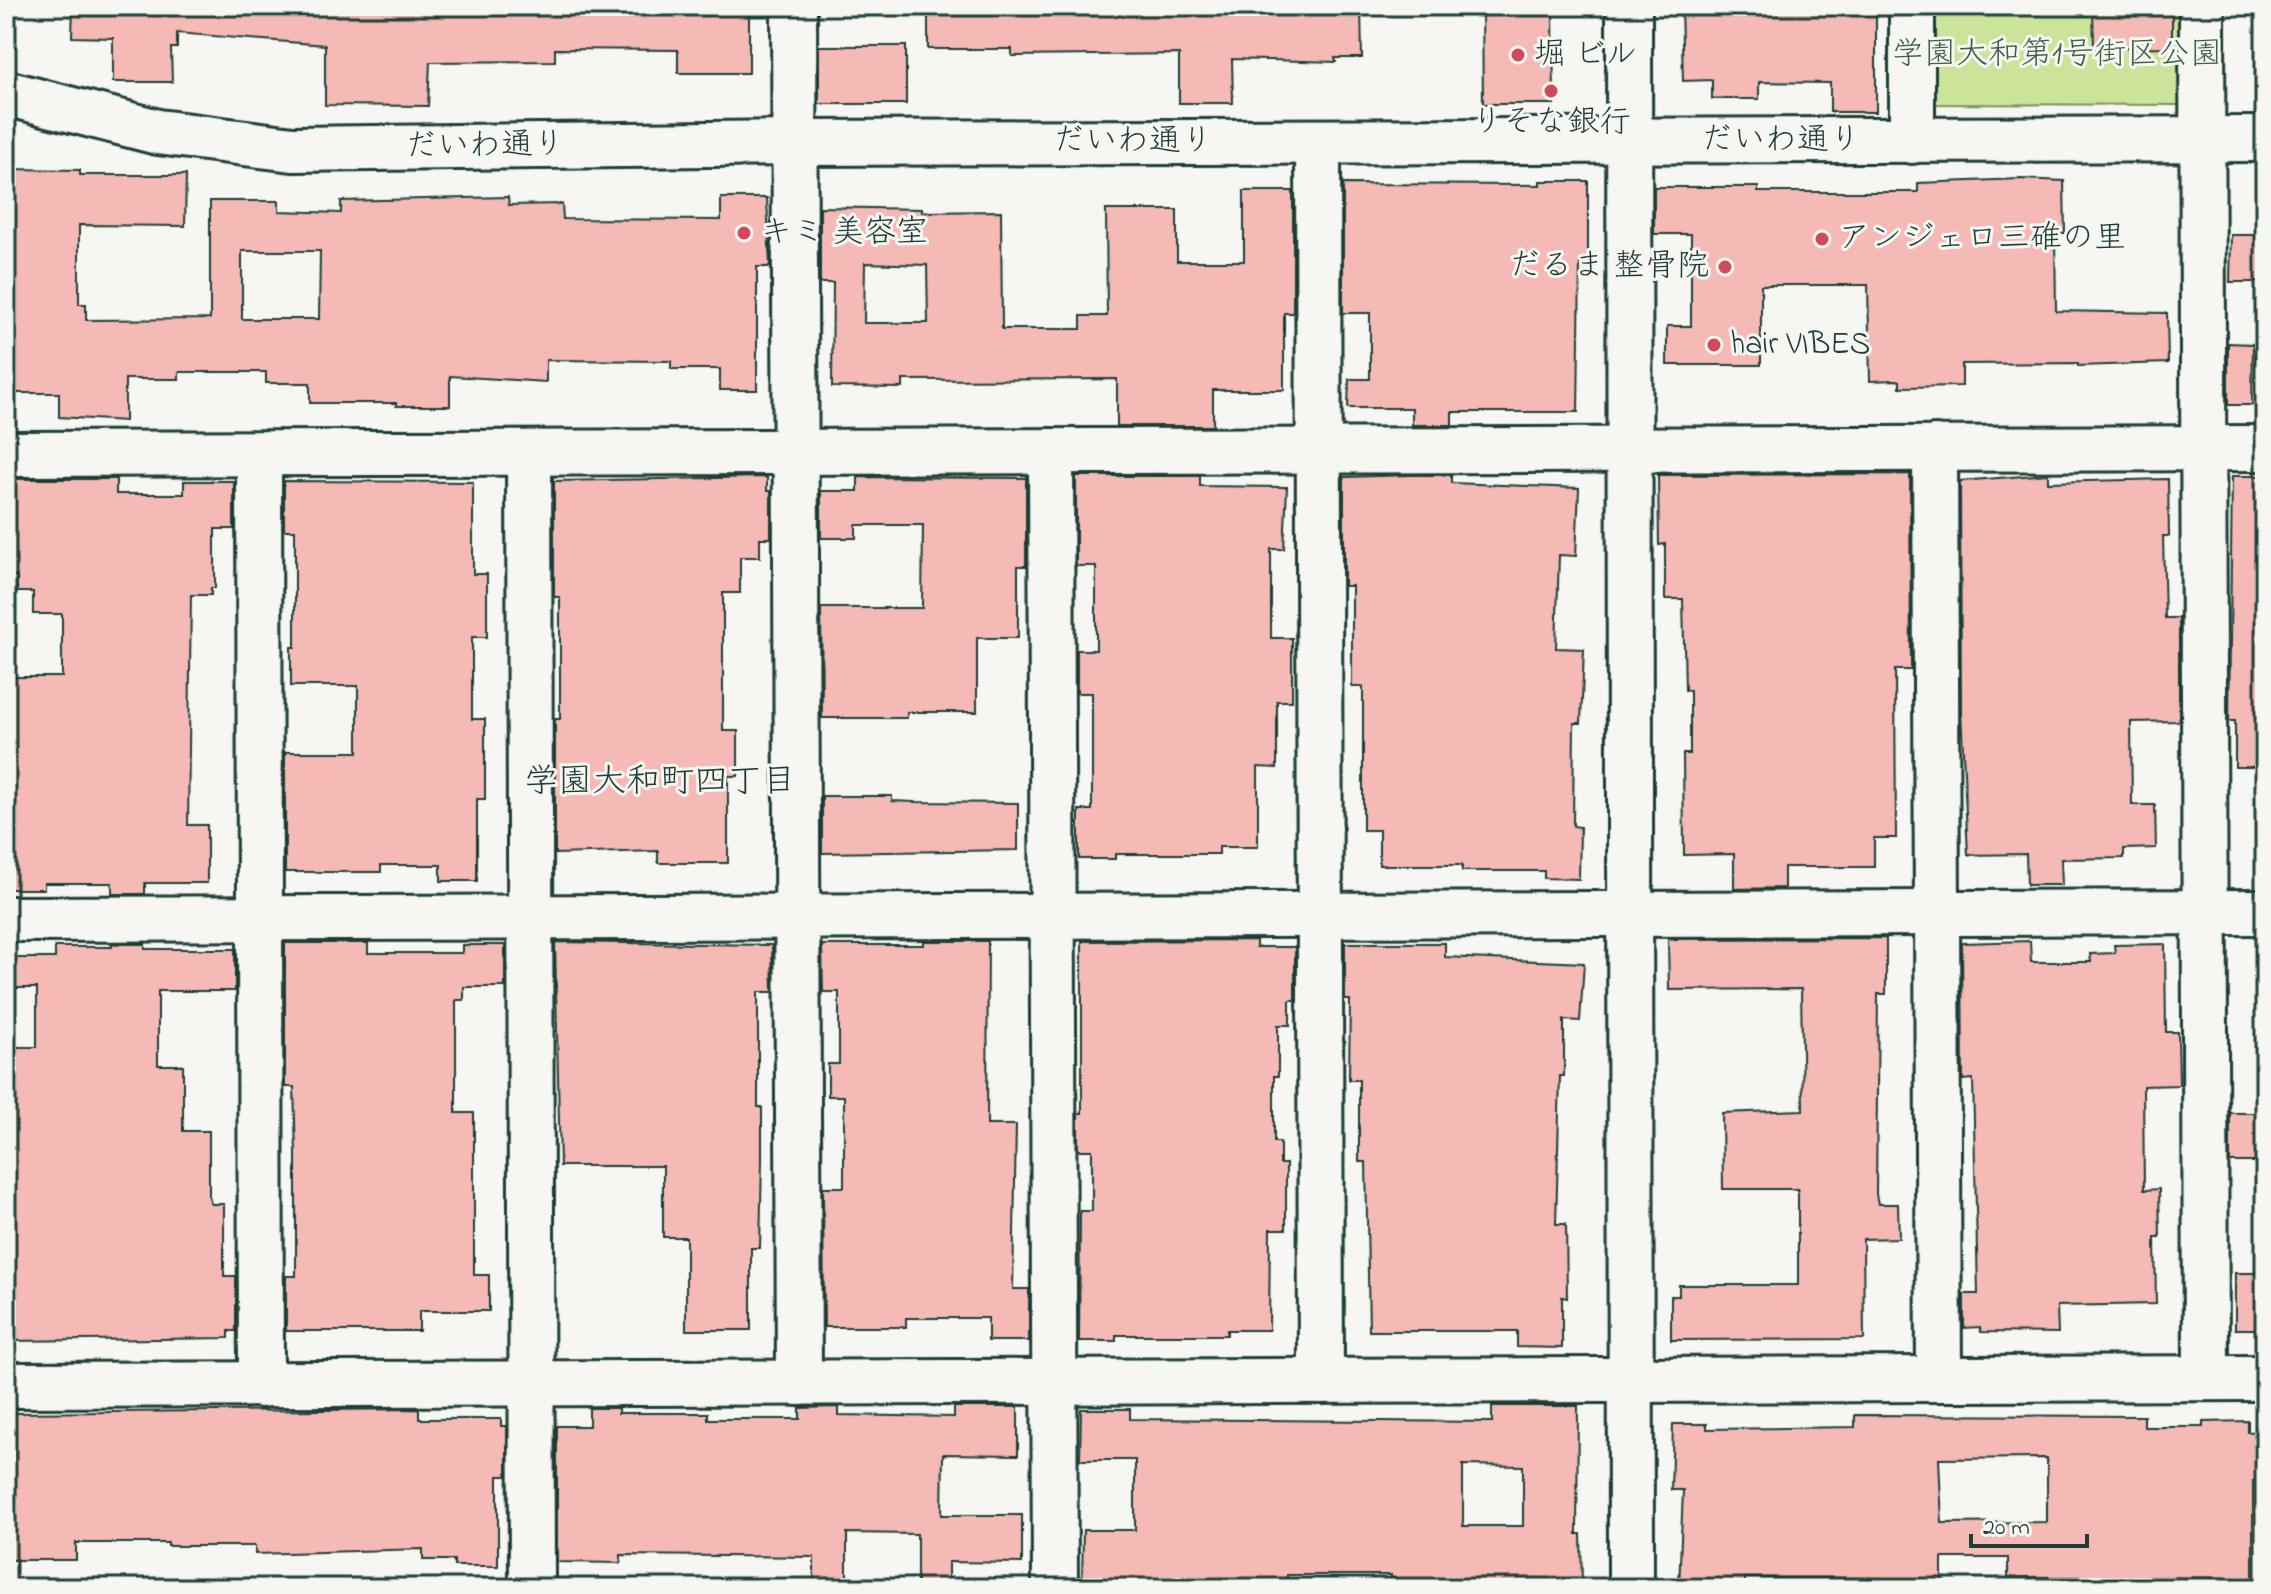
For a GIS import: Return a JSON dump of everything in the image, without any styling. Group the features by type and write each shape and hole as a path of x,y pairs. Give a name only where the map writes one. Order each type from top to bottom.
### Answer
{"street":[{"path":"794,6 799,1383"},
{"path":"1629,6 1631,1588"},
{"path":"1912,6 1912,141"},
{"path":"2202,6 2206,1378"},
{"name":"だいわ通り","path":"6,93 158,132 293,149 795,143 2265,139"},
{"path":"1318,142 1321,1381"},
{"path":"1935,448 1939,1379"},
{"path":"6,454 2265,448"},
{"path":"1051,451 1055,1588"},
{"path":"529,453 529,1384 532,1588"},
{"path":"259,454 261,1385"},
{"path":"6,919 2265,912"},
{"path":"6,1385 2265,1378"}],"green space":[{"name":"学園大和第1号街区公園","path":"1929,6 2184,6 2184,105 1929,104"}],"building":[{"path":"73,6 749,6 749,73 678,73 678,50 555,49 555,61 430,62 428,106 325,105 325,45 177,33 177,48 171,48 172,82 113,82 113,38 72,37"},
{"path":"928,6 1361,6 1362,58 1335,58 1336,62 1232,59 1233,103 1179,103 1179,54 1012,56 1012,49 928,49"},
{"name":"堀 ビル","path":"1482,6 1553,6 1554,104 1483,104"},
{"path":"1681,6 1876,6 1876,112 1830,112 1830,83 1759,82 1759,99 1712,99 1712,80 1683,81"},
{"path":"2093,6 2172,6 2172,47 2094,48"},
{"path":"819,46 906,46 906,104 819,104"},
{"path":"6,169 80,170 80,175 186,175 185,226 79,225 79,304 86,304 86,320 210,319 210,201 279,201 279,211 341,213 341,201 508,197 509,205 562,204 563,219 721,220 721,198 767,198 770,267 757,267 757,390 720,390 720,369 671,369 671,361 546,360 546,382 450,376 450,406 396,406 396,403 310,403 310,383 266,383 266,372 179,372 179,379 125,379 125,421 59,417 59,393 10,393 10,384 6,384","holes":["242,251 320,251 319,319 242,319"]},
{"path":"2021,179 2064,181 2065,233 2055,233 2056,311 2167,313 2168,363 2078,366 2078,363 1962,364 1962,386 1900,387 1900,381 1896,380 1870,381 1868,285 1761,285 1761,365 1667,365 1667,326 1691,326 1691,234 1654,234 1654,187 1758,187 1758,192 1918,192 1918,183"},
{"path":"1540,181 1588,181 1588,263 1580,263 1578,412 1452,412 1452,425 1412,425 1412,408 1348,408 1349,379 1370,379 1370,313 1343,313 1343,184 1540,185"},
{"path":"1244,191 1293,191 1293,313 1284,313 1284,390 1213,390 1213,426 1117,426 1117,379 903,380 903,388 832,387 833,283 820,283 820,207 922,209 922,212 1001,211 1002,329 1081,329 1081,316 1107,316 1106,210 1177,210 1177,261 1244,261","holes":["865,263 927,265 928,323 864,323"]},
{"path":"2231,235 2265,235 2264,282 2230,282"},
{"path":"2228,343 2253,344 2252,405 2228,405"},
{"path":"1910,474 1911,670 1895,670 1896,838 1874,838 1874,867 1784,867 1784,888 1734,889 1734,854 1684,855 1683,754 1690,754 1690,690 1685,690 1683,599 1665,599 1665,544 1659,545 1658,475"},
{"path":"2048,474 2048,482 2168,479 2169,536 2163,536 2165,618 2179,618 2179,721 2131,722 2132,805 2155,805 2156,848 2124,849 2124,858 2061,859 2062,885 2027,885 2026,854 1968,855 1961,710 1960,481"},
{"path":"1451,475 1451,483 1579,488 1576,556 1559,555 1556,648 1584,649 1581,723 1574,723 1573,826 1580,827 1579,879 1544,878 1544,871 1462,871 1462,865 1379,865 1379,830 1363,830 1363,687 1352,687 1352,586 1344,586 1344,477"},
{"path":"1076,476 1200,476 1200,486 1287,487 1284,549 1271,549 1271,638 1292,638 1292,701 1277,701 1277,768 1258,767 1258,847 1219,847 1219,854 1115,854 1115,859 1079,859 1079,810 1092,810 1092,693 1077,693 1077,650 1096,650 1096,566 1076,566"},
{"path":"2232,476 2265,476 2265,767 2235,767 2235,721 2229,721"},
{"path":"767,477 767,491 771,491 771,538 760,538 760,557 740,557 740,593 723,593 723,731 738,731 738,776 728,776 728,863 658,863 658,851 555,854 555,719 560,719 560,597 554,597 554,481"},
{"path":"858,477 1026,478 1026,566 1018,566 1018,638 977,638 977,712 907,712 907,718 822,718 821,608 922,608 923,525 856,525 856,538 821,538 821,491 858,491"},
{"path":"7,479 116,479 116,494 184,494 184,481 234,481 234,529 215,529 215,588 211,588 211,595 191,595 188,825 207,825 207,883 145,883 145,894 112,894 112,883 44,883 44,889 6,889 6,677 62,677 62,614 33,614 33,592 17,592 17,576 7,576"},
{"path":"284,481 473,482 473,574 487,574 487,637 472,637 472,719 485,719 485,799 477,799 477,881 441,881 441,865 381,865 381,872 285,872 285,752 358,752 358,686 291,686 291,647 295,647 295,530 284,530"},
{"path":"822,796 892,796 892,801 914,802 1018,803 1018,850 822,853"},
{"path":"1886,938 1886,994 1878,994 1876,1194 1878,1204 1898,1204 1899,1238 1863,1239 1864,1339 1671,1340 1671,1296 1679,1296 1679,1285 1798,1285 1798,1189 1723,1189 1722,1113 1803,1110 1801,989 1669,990 1668,939"},
{"path":"1256,940 1256,947 1295,947 1295,1000 1290,1000 1290,1025 1278,1025 1278,1076 1274,1076 1274,1142 1280,1142 1280,1164 1286,1164 1286,1229 1270,1229 1269,1330 1227,1330 1227,1335 1116,1335 1116,1341 1079,1341 1080,1211 1092,1211 1092,1150 1078,1150 1078,1113 1082,1113 1082,941"},
{"path":"924,941 988,941 987,1125 1016,1125 1013,1289 1029,1289 1029,1341 988,1341 988,1318 906,1318 906,1327 824,1327 823,1187 844,1187 844,1096 828,1096 828,1064 839,1064 839,992 823,992 822,945 924,945"},
{"path":"2030,941 2031,962 2091,962 2090,954 2115,953 2114,945 2165,944 2166,1032 2178,1032 2179,1085 2143,1086 2144,1190 2159,1189 2160,1238 2155,1238 2156,1304 2057,1306 2058,1333 1981,1332 1980,1327 1964,1328 1964,1294 1978,1294 1973,1079 1963,1080 1962,943"},
{"path":"555,942 772,945 773,992 758,992 758,1107 762,1107 762,1160 760,1248 751,1248 751,1330 686,1330 686,1237 663,1237 663,1166 560,1166"},
{"path":"285,943 368,943 368,953 462,953 462,945 505,945 505,987 464,987 464,1000 456,1000 456,1113 474,1113 474,1275 489,1275 489,1311 419,1311 419,1331 286,1331 286,1276 296,1276 296,1154 294,1087 285,1087"},
{"path":"1345,943 1445,943 1445,957 1584,963 1580,1021 1564,1020 1564,1076 1560,1076 1556,1224 1566,1224 1567,1298 1562,1297 1562,1348 1517,1347 1517,1331 1369,1331 1366,1162 1359,1162 1359,1080 1349,1080 1350,1000 1345,1000"},
{"path":"112,944 145,944 145,949 235,949 235,991 158,991 158,1065 183,1065 183,1131 209,1131 209,1196 211,1204 224,1204 224,1276 236,1276 236,1331 229,1331 229,1338 13,1341 13,1238 6,1238 10,1047 37,1047 37,988 6,988 6,958 55,958 55,947 112,947"},
{"path":"2230,1113 2265,1113 2265,1162 2230,1162"},
{"path":"2235,1273 2265,1273 2265,1329 2235,1329"},
{"path":"1492,1406 1578,1406 1577,1534 1581,1534 1582,1588 1391,1584 1391,1575 1287,1575 1287,1580 1202,1580 1202,1588 1124,1588 1124,1583 1082,1583 1083,1530 1135,1530 1135,1460 1080,1460 1081,1409 1130,1409 1130,1419 1492,1422","holes":["1463,1465 1523,1466 1523,1526 1463,1526"]},
{"path":"839,1407 839,1415 954,1417 954,1407 1018,1407 1018,1455 943,1454 942,1515 1022,1515 1022,1563 948,1562 948,1588 917,1588 917,1534 847,1533 847,1588 814,1588 814,1557 621,1555 621,1563 557,1562 557,1426 589,1426 589,1408 618,1408 618,1413 708,1413 708,1419 800,1419 800,1408"},
{"path":"419,1409 419,1419 501,1419 501,1426 507,1426 507,1476 498,1476 498,1566 454,1566 454,1560 423,1560 423,1549 255,1554 255,1546 168,1546 168,1543 76,1543 76,1560 9,1560 9,1504 14,1504 13,1413"},
{"path":"1855,1415 2144,1416 2144,1427 2203,1427 2203,1422 2248,1421 2248,1432 2265,1431 2265,1481 2253,1481 2253,1578 2008,1577 2008,1558 1942,1558 1942,1588 1912,1588 1912,1580 1745,1578 1745,1587 1679,1588 1683,1490 1671,1490 1673,1424 1707,1424 1707,1429 1855,1427","holes":["2047,1458 2047,1522 1942,1523 1939,1459"]}],"place":[{"name":"堀 ビル","path":"1518,55"},
{"name":"りそな銀行","path":"1551,91"},
{"name":"キミ 美容室","path":"744,233"},
{"name":"アンジェロ三碓の里","path":"1822,239"},
{"name":"だるま 整骨院","path":"1725,267"},
{"name":"hair VIBES","path":"1714,345"}],"district":[{"name":"学園大和町四丁目","path":"660,783"}]}
